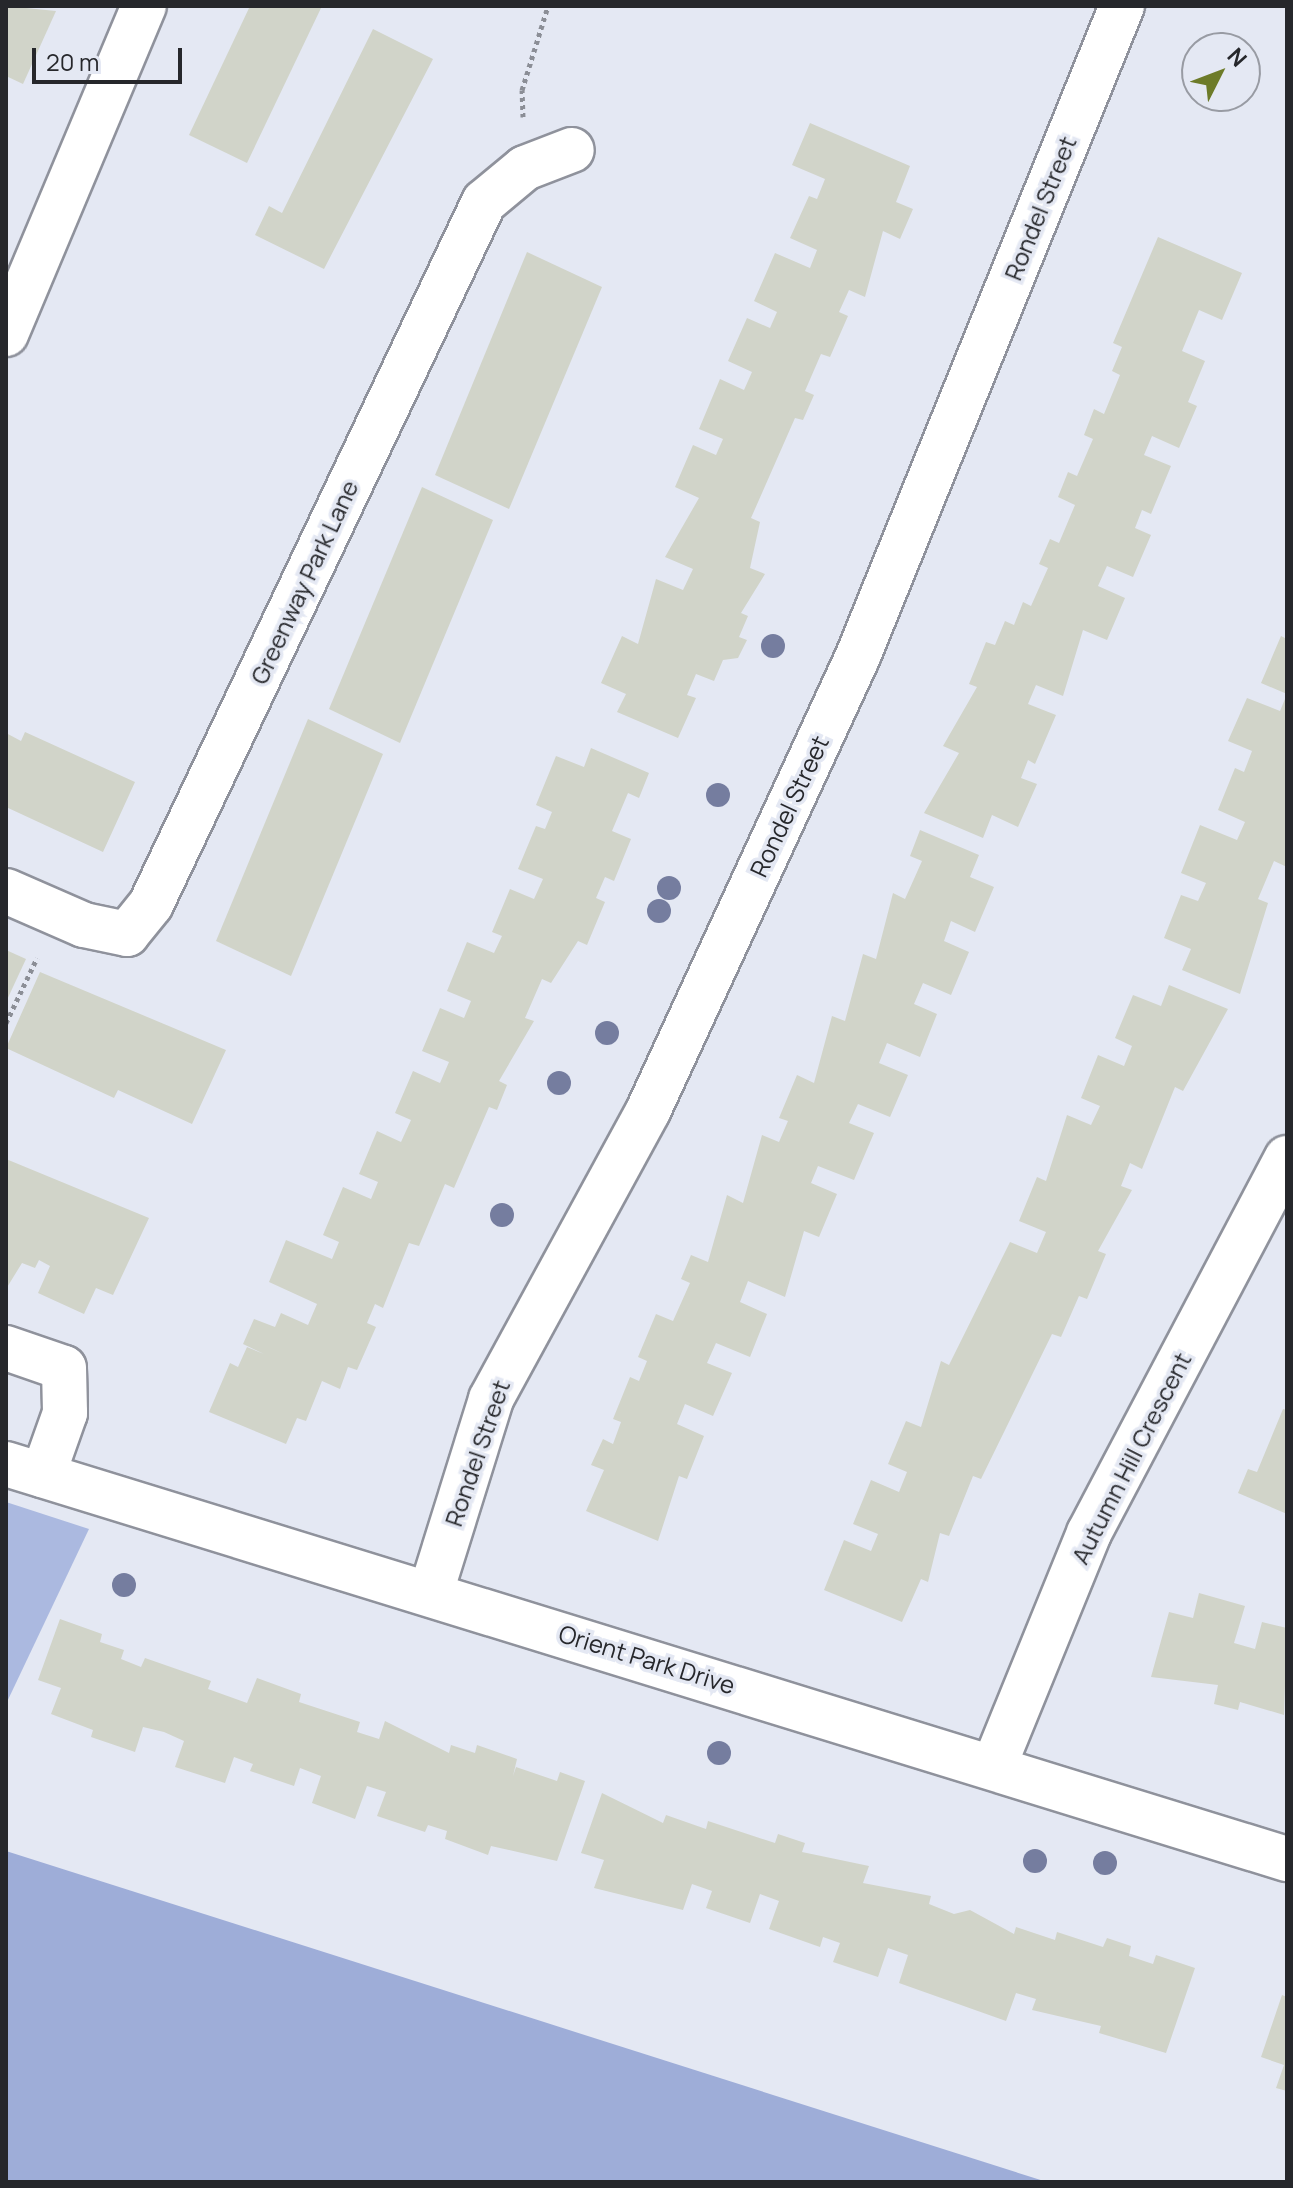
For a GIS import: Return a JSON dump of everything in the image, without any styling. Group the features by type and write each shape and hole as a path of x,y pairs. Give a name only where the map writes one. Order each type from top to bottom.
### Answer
{"street":[{"path":"6,334 144,6"},
{"name":"Rondel Street","path":"431,1592 491,1399 648,1111 858,656 1122,6"},
{"name":"Greenway Park Lane","path":"6,891 58,914 127,934 151,904 484,202 525,168 572,150"},
{"name":"Autumn Hill Crescent","path":"994,1766 1089,1533 1287,1158"},
{"path":"6,1348 64,1368 65,1413 24,1470"},
{"name":"Orient Park Drive","path":"24,1470 431,1592 1287,1859"}],"path":[{"path":"525,168 522,90 548,6"},
{"path":"6,1023 58,914"}],"shaded area":[{"path":"6,1502 89,1529 6,1704"},
{"path":"6,1851 1047,2182 6,2182"}],"building":[{"path":"6,6 56,11 23,84 6,76"},
{"path":"250,6 322,6 247,163 189,135"},
{"path":"373,29 433,59 324,269 255,235 269,206 282,213"},
{"path":"810,123 910,166 896,202 913,209 900,239 883,231 865,297 849,290 839,312 848,316 830,357 821,354 805,391 814,395 803,420 795,418 751,518 760,522 750,568 765,574 741,613 748,616 739,637 747,640 738,658 723,660 714,681 696,674 687,695 696,698 678,738 617,712 626,694 601,683 622,636 638,644 656,579 683,590 693,569 665,557 699,498 675,487 693,445 716,455 723,439 699,429 720,379 744,390 752,372 728,361 747,318 770,328 777,312 754,301 775,253 810,268 817,250 790,238 809,196 817,199 825,179 792,165"},
{"path":"1158,237 1242,273 1222,320 1199,310 1182,351 1205,361 1188,402 1197,406 1179,448 1152,436 1144,455 1171,466 1151,514 1142,510 1135,528 1151,535 1133,577 1107,566 1098,586 1125,598 1107,640 1083,630 1063,696 1036,685 1028,704 1056,715 1035,764 1028,760 1021,778 1037,784 1018,827 992,815 983,838 924,813 959,753 943,746 977,687 969,684 986,642 995,645 1005,621 1014,625 1023,602 1031,606 1048,568 1039,564 1050,539 1059,543 1075,505 1058,497 1068,472 1077,476 1093,439 1084,435 1094,409 1104,414 1120,375 1112,371 1122,347 1113,343"},
{"path":"527,252 602,287 509,509 435,475"},
{"path":"422,487 493,520 400,743 329,709"},
{"path":"1281,636 1287,639 1287,694 1261,683"},
{"path":"1287,694 1287,867 1274,861 1258,899 1268,903 1240,994 1182,970 1191,949 1164,938 1181,895 1198,901 1206,883 1181,873 1200,825 1237,840 1245,822 1218,810 1235,768 1244,772 1252,751 1228,741 1247,698 1280,711"},
{"path":"308,719 383,754 291,976 216,941"},
{"path":"25,732 135,782 103,852 6,807 6,733 21,741"},
{"path":"591,748 649,773 639,798 628,793 612,831 631,839 614,881 605,877 596,898 605,902 587,945 578,941 551,983 542,979 525,1018 534,1021 499,1081 507,1085 497,1110 489,1107 454,1188 445,1184 419,1246 409,1243 383,1308 375,1304 367,1323 376,1327 357,1370 348,1367 340,1389 322,1381 306,1421 297,1418 286,1444 209,1412 230,1363 238,1367 247,1347 264,1354 243,1344 254,1319 275,1327 281,1313 308,1325 317,1304 269,1282 286,1240 332,1259 339,1242 323,1235 343,1187 371,1199 378,1182 359,1174 377,1131 401,1142 411,1120 395,1113 413,1071 440,1083 449,1062 422,1051 440,1008 464,1018 471,1001 447,991 467,942 494,953 502,936 492,932 510,889 534,899 543,879 518,869 536,826 545,829 552,812 536,805 556,756 584,767"},
{"path":"920,830 979,855 970,877 994,887 975,932 951,921 944,941 969,952 951,995 923,983 914,1004 937,1014 920,1057 887,1043 879,1063 908,1075 890,1117 858,1104 849,1123 874,1133 854,1180 818,1166 811,1183 837,1194 819,1237 804,1231 785,1297 748,1281 740,1302 767,1314 750,1357 716,1343 707,1363 732,1373 713,1416 685,1404 677,1424 704,1436 687,1479 679,1476 658,1541 586,1511 604,1470 591,1465 603,1439 613,1444 621,1422 613,1419 630,1377 639,1381 647,1361 638,1357 656,1314 673,1321 690,1283 681,1279 691,1255 708,1262 727,1195 743,1203 762,1135 779,1142 788,1121 779,1118 797,1075 814,1083 832,1016 845,1021 863,954 876,959 893,893 905,899 922,861 910,856"},
{"path":"6,950 26,959 6,1002"},
{"path":"40,972 226,1050 192,1124 118,1090 114,1098 6,1048"},
{"path":"1169,985 1228,1009 1183,1091 1175,1087 1142,1169 1130,1163 1121,1186 1132,1190 1098,1251 1106,1254 1087,1299 1079,1296 1061,1337 1052,1334 981,1479 973,1476 949,1536 940,1533 928,1582 921,1579 902,1622 824,1590 844,1540 871,1551 878,1534 853,1524 871,1480 899,1492 907,1472 888,1464 906,1421 921,1427 941,1361 949,1365 1010,1242 1037,1253 1046,1232 1019,1221 1037,1177 1046,1181 1067,1115 1091,1125 1100,1106 1081,1098 1098,1055 1124,1066 1132,1046 1115,1038 1133,995 1161,1006"},
{"path":"6,1159 149,1218 113,1295 96,1288 84,1314 38,1293 50,1266 39,1260 35,1268 22,1263 6,1289"},
{"path":"1283,1409 1287,1410 1287,1514 1238,1493 1248,1469 1257,1472"},
{"path":"1199,1593 1245,1606 1234,1643 1255,1649 1262,1622 1287,1628 1284,1715 1240,1702 1238,1710 1214,1704 1218,1685 1151,1677 1169,1612 1193,1618"},
{"path":"60,1619 102,1634 100,1642 124,1650 121,1659 141,1667 145,1658 211,1681 208,1689 247,1703 257,1678 301,1694 299,1702 360,1722 357,1732 379,1739 385,1721 449,1753 451,1745 475,1753 477,1745 517,1759 513,1776 516,1767 557,1781 560,1772 585,1781 557,1861 491,1846 488,1855 445,1839 447,1831 428,1825 425,1832 377,1816 386,1792 367,1786 355,1819 312,1803 321,1776 300,1768 294,1786 250,1771 253,1764 234,1757 225,1783 175,1767 184,1741 164,1732 143,1727 135,1752 91,1737 93,1730 51,1714 61,1688 38,1680"},
{"path":"602,1793 663,1823 666,1815 706,1829 708,1821 775,1843 778,1834 805,1843 802,1852 869,1866 863,1883 931,1896 929,1904 954,1914 970,1910 1014,1934 1016,1927 1055,1940 1057,1932 1103,1947 1107,1938 1131,1946 1129,1956 1153,1964 1156,1955 1195,1968 1166,2053 1099,2033 1101,2026 1032,2010 1036,1999 1016,1993 1006,2021 899,1983 908,1955 888,1948 878,1977 833,1962 840,1943 823,1937 820,1947 769,1929 779,1901 760,1894 750,1923 706,1908 712,1891 692,1884 683,1910 594,1888 604,1860 581,1853"},
{"path":"1282,1995 1287,1997 1287,2091 1276,2088 1284,2065 1261,2057"}]}
